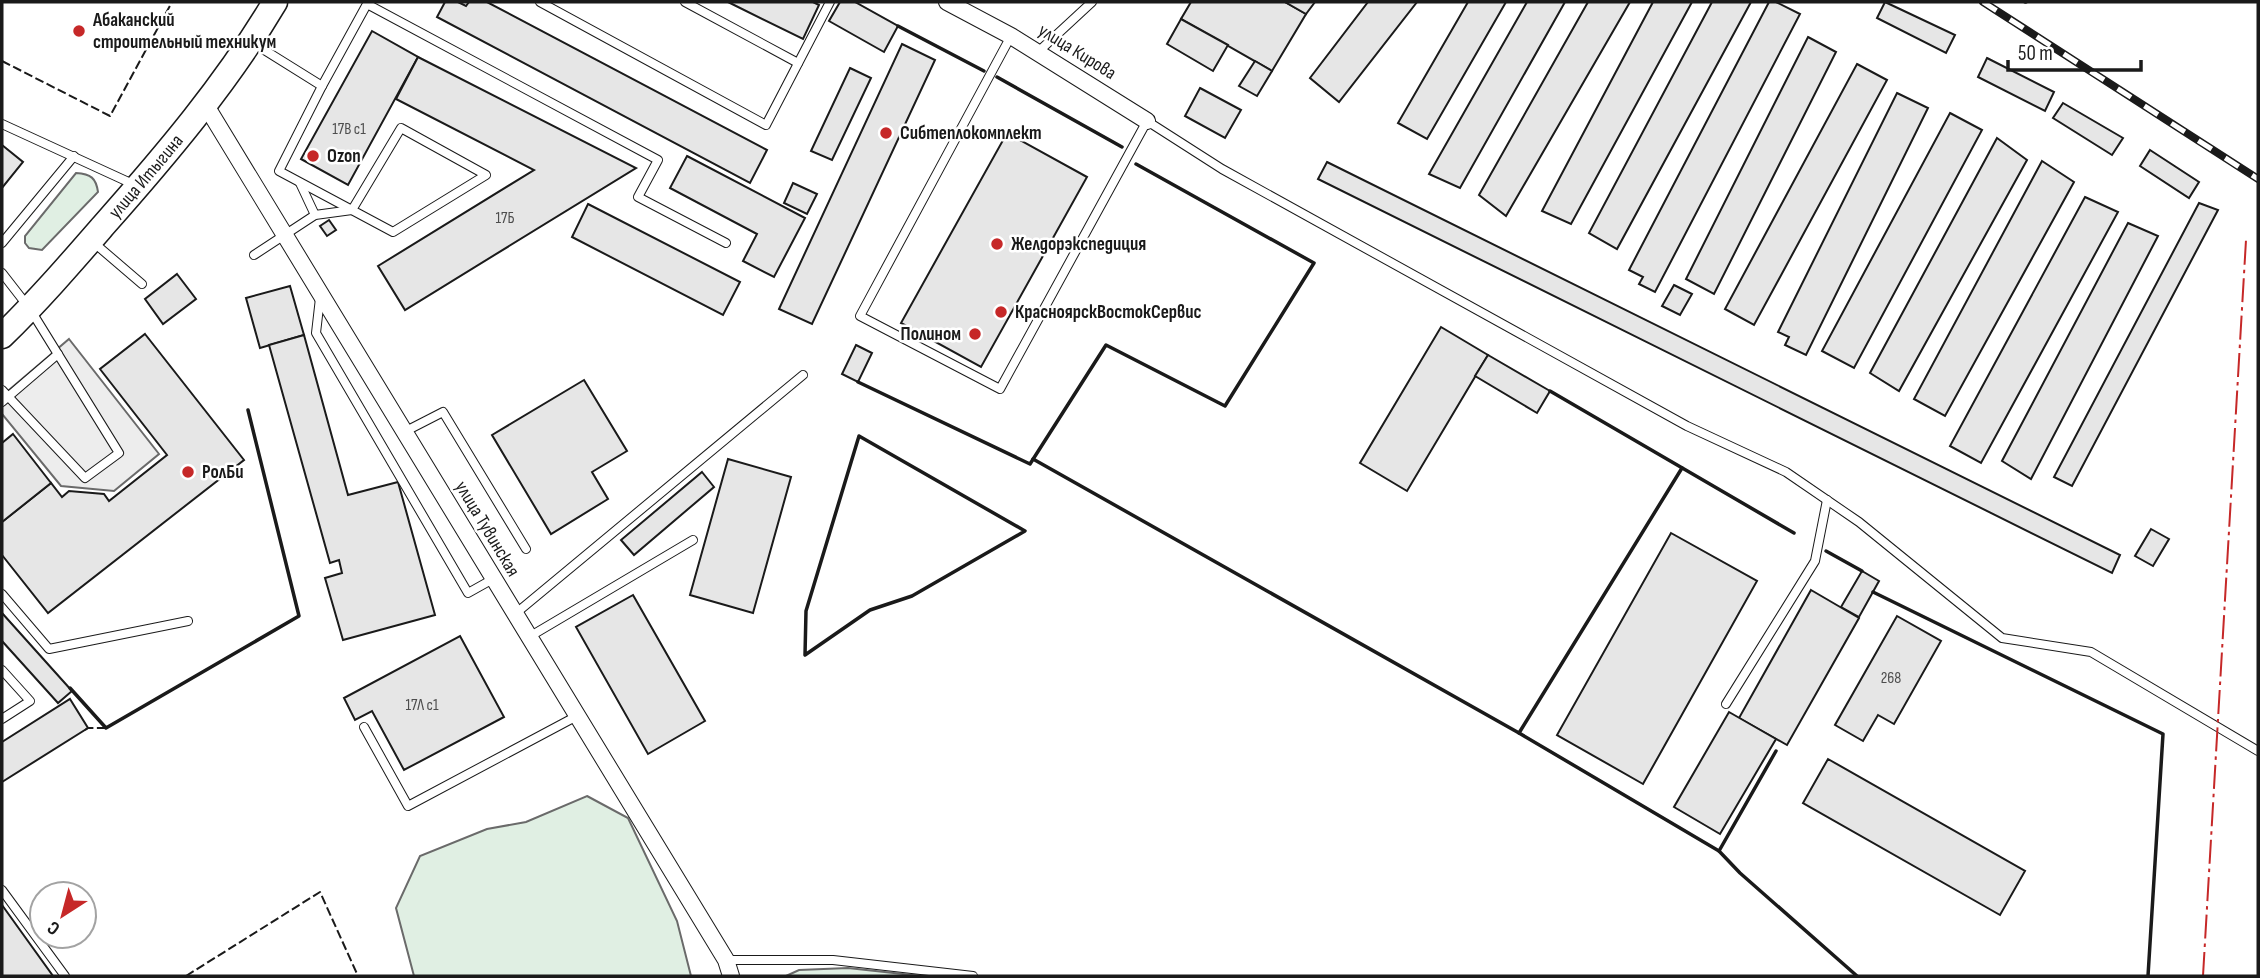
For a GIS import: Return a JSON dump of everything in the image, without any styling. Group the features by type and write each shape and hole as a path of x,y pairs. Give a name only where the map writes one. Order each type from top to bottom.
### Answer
{"main road":[{"name":"улица Итыгина","path":"2,336 30,309 138,187 205,104 251,41 275,2"}],"street":[{"name":"улица Кирова","path":"947,2 1038,52 1147,121"},
{"name":"улица Тувинская","path":"205,104 726,960 731,976"}],"lane":[{"path":"540,2 766,125 830,2"},
{"path":"685,2 798,63"},
{"path":"1038,52 1092,2"},
{"path":"352,211 401,128 486,175 393,232 352,211 279,171 367,4 658,160 638,197 726,243"},
{"path":"1011,36 860,316 1000,389 1147,121 1222,169 1687,426 1786,472 1859,522 2002,639 2091,652 2258,751"},
{"path":"251,41 322,86"},
{"path":"2,124 138,187"},
{"path":"2,243 74,156"},
{"path":"299,182 316,215"},
{"path":"254,255 316,215 352,211"},
{"path":"91,240 142,284"},
{"path":"2,273 30,309 58,354 119,453 85,478 4,396 58,354"},
{"path":"320,292 316,333 468,593 493,579"},
{"path":"515,614 803,374"},
{"path":"404,432 443,412 526,549"},
{"path":"1726,704 1815,561 1827,500"},
{"path":"529,637 692,540"},
{"path":"2,594 49,649 188,621"},
{"path":"2,670 30,701 2,719"},
{"path":"364,727 408,806 577,716"},
{"path":"2,890 65,976"},
{"path":"726,960 833,960 973,976"}],"green space":[{"path":"76,173 92,178 98,192 42,250 29,248 25,243 25,236"},
{"path":"587,796 628,818 677,921 691,976 414,976 396,908 420,856 487,829 526,822"},
{"path":"848,968 921,976 786,976 799,970"}],"shaded area":[{"path":"69,339 159,454 114,491 61,486 2,414 2,396"}],"building":[{"path":"445,2 458,2 466,6 469,2 487,2 767,150 750,183 437,17"},
{"path":"728,2 813,2 819,5 803,39"},
{"path":"840,2 855,2 898,26 884,52 829,21"},
{"path":"1191,2 1285,2 1306,14 1272,71 1181,19"},
{"path":"1285,2 1315,2 1306,14"},
{"path":"1368,2 1417,2 1339,102 1310,78"},
{"path":"1468,2 1506,2 1427,139 1398,123"},
{"path":"1527,2 1565,2 1460,188 1429,174"},
{"path":"1588,2 1630,2 1506,216 1479,195"},
{"path":"1653,2 1692,2 1571,224 1542,211"},
{"path":"1712,2 1751,2 1617,249 1589,233"},
{"path":"1769,2 1776,2 1800,14 1655,292 1639,284 1643,277 1629,270"},
{"path":"1885,2 1955,35 1946,53 1877,18"},
{"path":"1181,19 1228,45 1213,71 1167,44"},
{"path":"372,31 418,57 348,185 301,159"},
{"path":"1808,37 1836,52 1714,294 1686,279"},
{"path":"902,44 935,60 812,324 779,309"},
{"path":"418,57 636,168 405,310 378,266 534,170 396,99"},
{"path":"1987,58 2054,92 2045,111 1978,77"},
{"path":"1255,61 1272,71 1257,96 1239,86"},
{"path":"1857,64 1887,80 1754,325 1725,309"},
{"path":"850,68 871,78 832,160 811,151"},
{"path":"1200,88 1241,110 1225,138 1185,116"},
{"path":"1897,93 1928,108 1806,355 1785,345 1789,337 1778,332"},
{"path":"2063,103 2123,138 2112,155 2053,118"},
{"path":"1950,113 1982,130 1854,368 1822,351"},
{"path":"1007,133 1087,177 981,367 901,323"},
{"path":"1997,138 2027,160 1899,391 1870,373"},
{"path":"2,145 23,162 2,188"},
{"path":"2150,150 2199,182 2189,198 2140,166"},
{"path":"687,156 805,218 774,277 743,261 757,234 670,188"},
{"path":"2042,161 2074,182 1945,416 1914,399"},
{"path":"1327,162 2120,555 2112,573 1318,179"},
{"path":"793,183 817,194 807,214 784,203"},
{"path":"2085,197 2118,212 1981,463 1950,446"},
{"path":"2199,203 2218,210 2072,486 2054,477"},
{"path":"588,204 740,282 723,315 572,237"},
{"path":"329,220 336,230 327,236 320,226"},
{"path":"2128,223 2158,236 2031,479 2002,461"},
{"path":"177,274 196,299 163,324 145,299"},
{"path":"1674,285 1692,294 1680,315 1662,306"},
{"path":"290,286 304,335 260,348 246,298"},
{"path":"1441,327 1488,355 1407,491 1360,463"},
{"name":"РолБи","path":"145,334 244,460 48,613 2,555 2,522 51,483 62,497 69,491 104,494 109,501 167,455 100,369"},
{"path":"304,335 348,495 398,482 435,615 343,640 325,578 342,573 339,560 330,563 269,345"},
{"path":"856,345 872,353 858,382 842,374"},
{"path":"1488,355 1550,391 1537,413 1475,376"},
{"path":"584,380 627,451 592,472 608,499 551,534 492,435"},
{"path":"13,434 51,483 2,522 2,443"},
{"path":"728,459 791,477 753,613 690,595"},
{"path":"702,472 714,487 634,555 621,540"},
{"path":"2151,529 2169,539 2153,566 2135,556"},
{"path":"1671,533 1757,581 1643,784 1557,735"},
{"path":"1862,571 1879,581 1859,617 1841,607"},
{"path":"1811,590 1859,618 1787,745 1739,718"},
{"path":"633,595 705,721 648,754 576,627"},
{"path":"2,613 72,691 58,703 2,641"},
{"path":"1897,616 1941,641 1894,724 1878,715 1863,741 1835,725"},
{"path":"460,636 504,717 404,770 372,711 355,720 344,698"},
{"path":"70,699 88,728 2,782 2,742"},
{"path":"1729,712 1776,739 1720,834 1674,807"},
{"path":"1828,759 2025,871 2000,915 1803,803"},
{"path":"2,905 28,941 28,950 34,950 53,976 2,976"}],"railway":[{"path":"1983,2 2258,179"}],"fence":[{"path":"2,61 110,116 172,2"},
{"path":"85,730 106,728"},
{"path":"186,976 320,892 358,976"}],"wall":[{"path":"898,26 984,71"},
{"path":"997,77 1122,147"},
{"path":"858,382 1030,464 1106,345 1225,406 1314,263 1136,164"},
{"path":"1550,391 1794,533"},
{"path":"70,688 106,728 299,616 248,410"},
{"path":"859,436 1025,531 912,596 870,610 805,655 806,611 859,436"},
{"path":"1033,459 1519,733"},
{"path":"1682,468 1519,733 1719,851"},
{"path":"1826,551 1862,571"},
{"path":"1873,592 2163,734 2148,976"},
{"path":"1776,751 1719,851 1740,873 1857,976"}],"power":[{"path":"2203,976 2246,240"}],"place":[{"name":"Абаканский строительный техникум","path":"79,31"},
{"name":"Сибтеплокомплект","path":"886,133"},
{"name":"Ozon","path":"313,156"},
{"name":"Желдорэкспедиция","path":"997,244"},
{"name":"КрасноярскВостокСервис","path":"1001,312"},
{"name":"Полином","path":"975,334"},
{"name":"РолБи","path":"188,472"}]}
